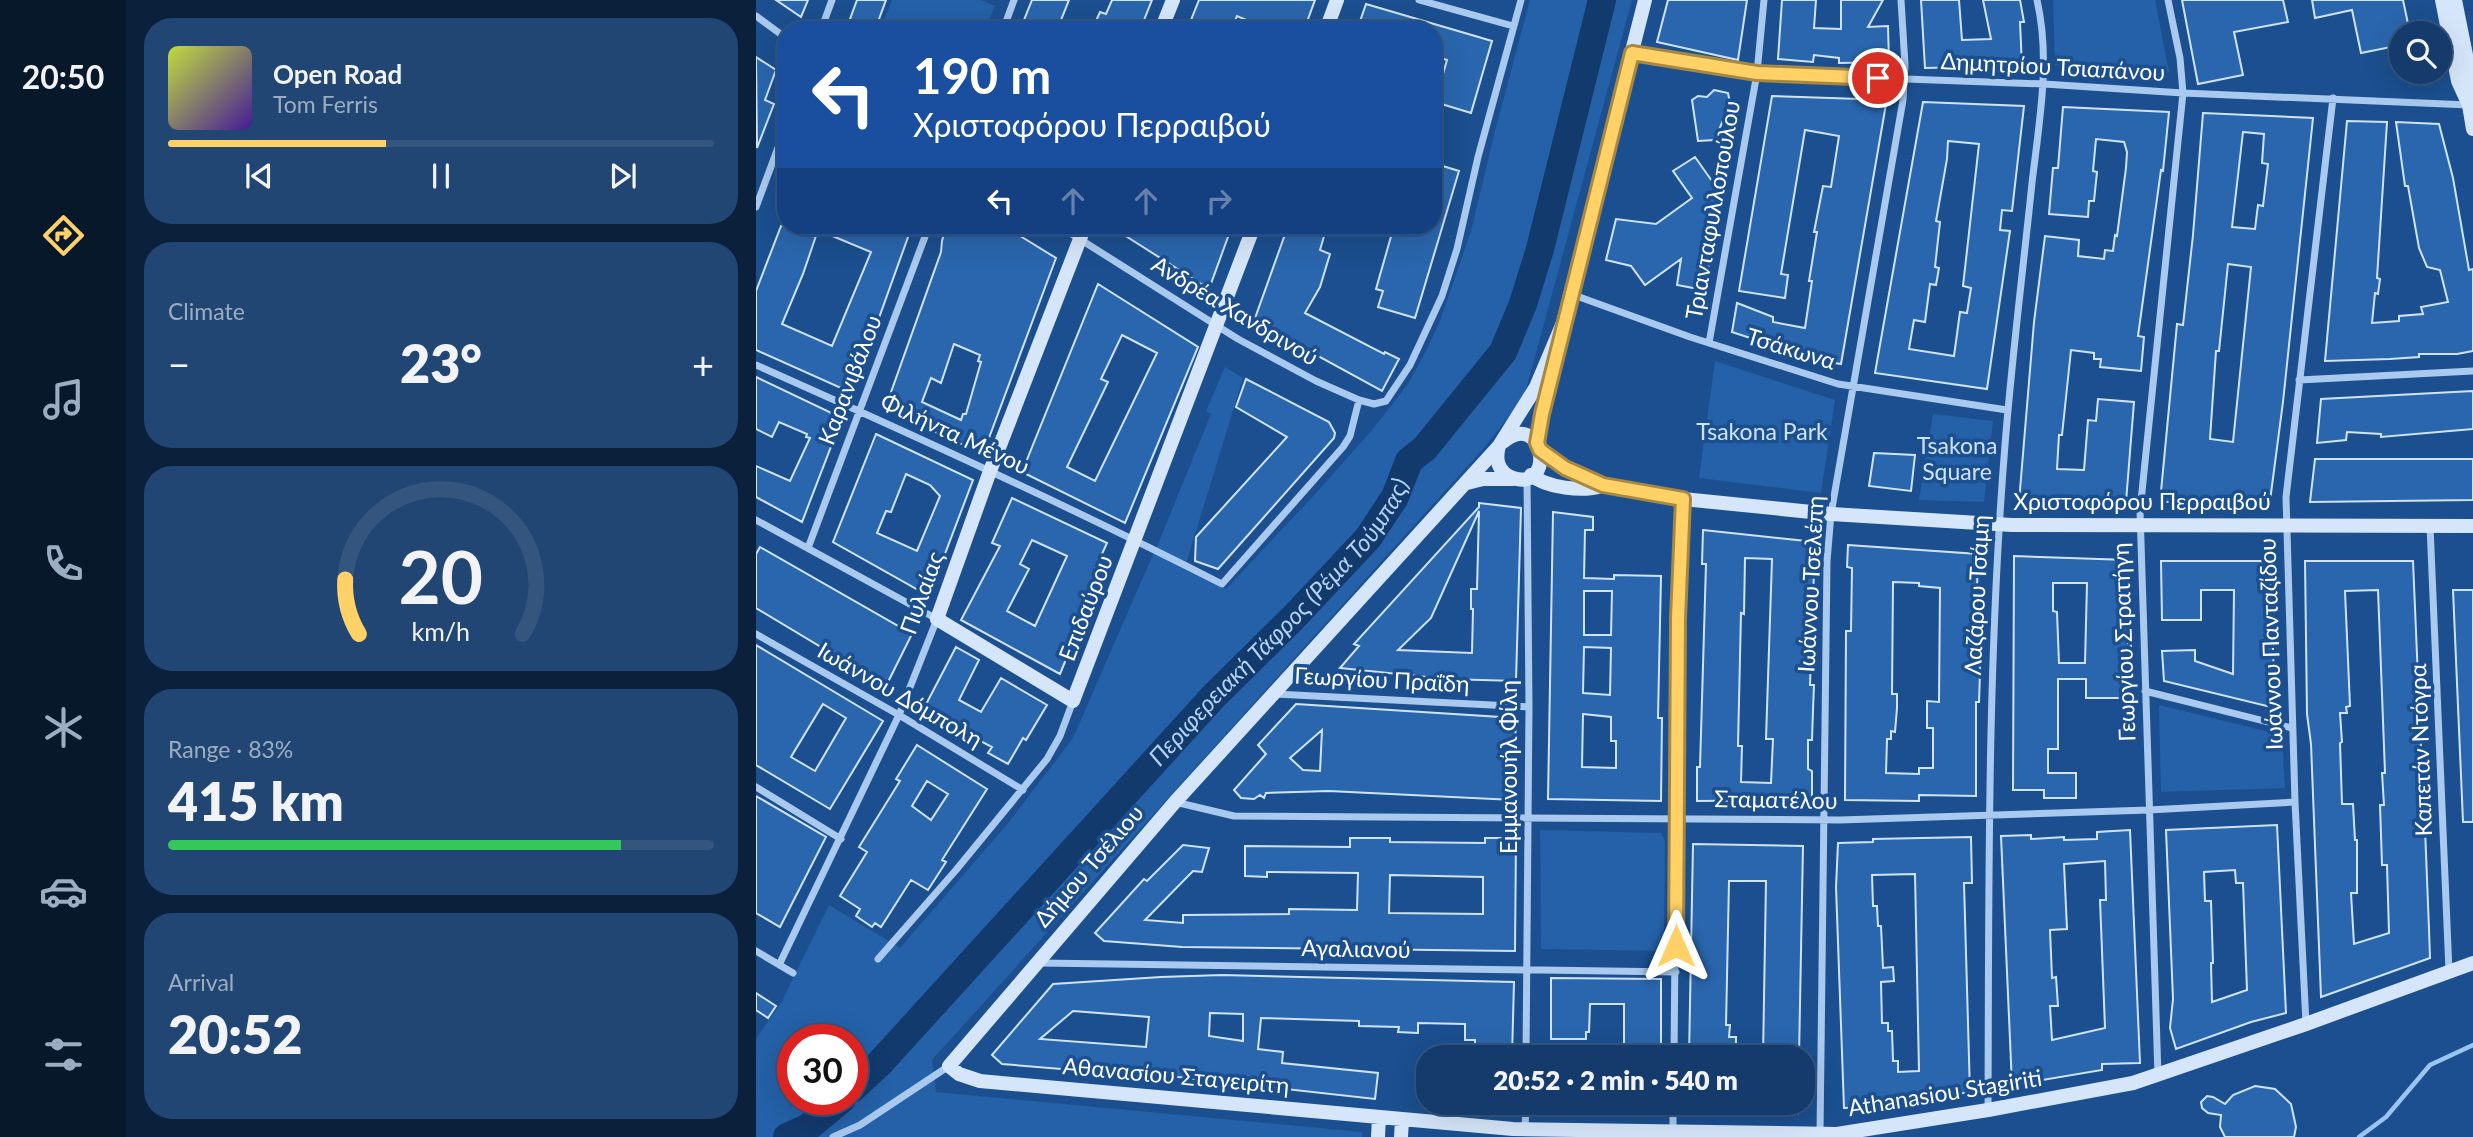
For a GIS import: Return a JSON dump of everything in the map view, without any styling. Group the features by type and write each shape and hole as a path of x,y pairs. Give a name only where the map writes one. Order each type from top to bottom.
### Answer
{"street":[{"path":"824,21 832,0"},
{"path":"1006,21 1014,0"},
{"path":"1165,21 1173,0"},
{"path":"1329,21 1337,0"},
{"path":"1419,0 1513,26"},
{"path":"1359,400 1380,404 1390,397 1410,365 1433,317 1457,249 1478,158 1521,0"},
{"name":"Δήμου Τσέλιου","path":"1539,447 1563,323 1645,0"},
{"name":"Τριανταφυλλοπούλου","path":"1709,343 1757,73 1764,0"},
{"name":"Ιωάννου Τσελέπη","path":"1820,1134 1826,583 1831,514 1900,119 1905,79 1901,0"},
{"name":"Λαζάρου Τσάμη","path":"1988,1110 1990,722 1998,525 2007,410 2044,84 2042,31 2037,0"},
{"name":"Γεωργίου Στρατήγη","path":"2158,1076 2140,527 2141,494 2183,93 2168,0"},
{"path":"2442,0 2458,81 2471,105"},
{"path":"2455,0 2471,80 2473,129"},
{"path":"756,16 777,31"},
{"name":"Δημητρίου Τσιαπάνου","path":"1632,53 1757,73 2471,105"},
{"name":"Ιωάννου Πανταζίδου","path":"2306,1024 2292,728 2286,497 2333,98"},
{"path":"756,207 777,150"},
{"name":"Καρανιβάλου","path":"808,548 926,235"},
{"name":"Πυλαίας","path":"779,965 899,715 1081,235"},
{"name":"Ανδρέα Χανδρινού","path":"1086,235 1217,326 1289,367 1359,400"},
{"name":"Επιδαύρου","path":"878,959 1023,790 1051,752 1136,540 1251,235"},
{"name":"Τσάκωνα","path":"1571,294 1709,343 1853,388 2007,410"},
{"name":"Δήμου Τσέλιου","path":"949,1066 1175,802 1501,444 1536,387 1563,323"},
{"name":"Φιλήντα Μένου","path":"756,365 990,471 1222,584 1337,456 1350,436 1359,400"},
{"path":"2299,380 2473,371"},
{"path":"1466,483 1494,478 1525,477 1540,464 1539,447 1531,438 1520,435 1509,437 1501,444 1497,454 1499,466 1506,475 1525,477"},
{"name":"Χριστοφόρου Περραιβού","path":"1539,447 1565,468 1603,485 1683,499 1831,514 1998,525 2473,526"},
{"name":"Χριστοφόρου Περραιβού","path":"1525,477 1552,484 1588,488 1603,485"},
{"name":"Εμμανουήλ Φίλη","path":"1525,477 1529,707 1526,1045"},
{"path":"1674,1045 1678,618 1683,499"},
{"path":"756,520 937,619 1073,702"},
{"name":"Καπετάν Ντόγρα","path":"2430,526 2449,971"},
{"name":"Ιωάννου Δόμπολη","path":"756,634 899,715 1023,790"},
{"path":"2145,691 2292,728"},
{"name":"Γεωργίου Πραΐδη","path":"1274,694 1529,707"},
{"path":"756,787 841,839"},
{"name":"Σταματέλου","path":"1175,802 1234,816 1824,820 2149,810 2295,802"},
{"path":"756,951 793,973"},
{"name":"Αγαλιανού","path":"1036,963 1676,972"},
{"name":"Athanasiou Stagiriti","path":"1402,1120 1525,1129 1848,1133 2121,1086 2158,1076 2473,963"},
{"path":"833,1137 860,1125 949,1066"},
{"name":"Αθανασίου Σταγειρίτη","path":"949,1066 959,1074 980,1081 1402,1120"},
{"path":"1525,1129 1526,1115"},
{"path":"1673,1115 1673,1131"},
{"path":"1378,1117 1378,1137"},
{"path":"1401,1137 1402,1120"}],"green space":[{"path":"892,0 981,0 995,6 989,21 884,21"},
{"path":"1530,0 1632,0 1524,397 1483,449 932,1060 936,1092 1362,1132 1362,1137 756,1137 756,1039 782,1001 829,905 900,948 1009,822 1073,738 1154,552 1226,589 1317,492 1372,430 1408,384 1440,321 1471,231"},
{"path":"2053,0 2155,0 2169,72 2055,65"},
{"name":"Tsakona Park","path":"1715,361 1835,400 1821,493 1699,478"},
{"path":"1225,367 1243,378 1186,564 1156,549 1211,414 1206,411"},
{"name":"Tsakona Square","path":"1933,414 1993,421 1984,502 1919,500"},
{"path":"2159,705 2282,735 2285,788 2161,792"},
{"path":"1540,830 1661,833 1665,841 1664,951 1541,949"}],"building":[{"path":"776,0 808,0 801,17"},
{"path":"857,0 886,0 878,21 849,21"},
{"path":"1032,0 1069,0 1061,21 1024,21"},
{"path":"1112,0 1152,0 1144,21 1096,21 1100,12 1106,14"},
{"path":"1199,0 1315,0 1307,21 1249,21 1237,16 1235,21 1191,21"},
{"path":"1668,0 1747,0 1738,60 1657,42"},
{"path":"1782,0 1816,0 1814,28 1841,29 1841,0 1883,0 1868,27 1888,26 1889,62 1839,63 1839,58 1814,55 1813,62 1778,59"},
{"path":"1921,0 1959,0 1962,40 1991,39 1983,0 2020,0 2024,22 2020,22 2022,66 1925,68"},
{"path":"2182,0 2283,0 2288,22 2234,32 2243,75 2198,84"},
{"path":"2312,0 2403,0 2407,21 2389,21 2389,47 2361,53 2352,10 2315,18"},
{"path":"1366,4 1424,21 1360,21"},
{"path":"1442,26 1492,41 1471,113 1442,104 1442,78 1447,60 1442,59"},
{"path":"756,57 776,70 765,100 774,104 757,148"},
{"path":"1714,90 1728,93 1730,103 1715,140 1698,141 1692,100 1698,96 1707,97"},
{"path":"1772,96 1860,99 1886,104 1841,364 1817,360 1732,332 1737,303 1773,317 1773,322 1805,328 1817,232 1814,232 1823,186 1831,187 1839,136 1805,130 1781,274 1788,275 1785,298 1739,291"},
{"path":"1923,102 2024,106 2012,211 2002,210 2000,230 2010,231 1987,389 1875,373","holes":["1948,141 1979,144 1963,286 1971,288 1967,313 1960,312 1954,356 1909,349 1914,320 1925,322 1930,284 1936,285 1939,268 1935,267 1940,222 1936,221"]},
{"path":"2063,107 2169,112 2163,171 2161,170 2138,336 2144,337 2141,371 2100,367 2101,359 2094,359 2094,353 2071,350 2062,435 2059,435 2057,469 2084,470 2088,420 2096,421 2098,399 2134,402 2126,502 2019,502 2034,322 2045,236 2079,240 2078,256 2104,259 2105,250 2113,251 2115,235 2117,236 2126,168 2127,152 2124,142 2096,139 2093,171 2097,172 2094,201 2089,201 2088,217 2049,214 2053,168 2058,168"},
{"path":"2203,113 2313,118 2270,501 2160,502 2177,324 2183,325","holes":["2243,132 2264,134 2262,163 2268,164 2263,206 2258,205 2255,229 2232,227","2228,264 2251,267 2233,442 2210,439 2216,351 2219,351"]},
{"path":"2347,121 2387,122 2377,278 2380,279 2378,294 2375,293 2372,323 2399,321 2399,316 2423,314 2421,307 2448,302 2440,270 2427,267 2419,248 2408,186 2405,186 2396,122 2439,124 2453,178 2469,270 2473,269 2473,351 2457,354 2419,354 2419,357 2390,359 2325,361"},
{"path":"1695,157 1712,181 1718,177 1724,186 1704,290 1677,285 1681,259 1645,285 1631,266 1606,260 1616,219 1656,224 1692,198 1673,171"},
{"path":"1442,166 1459,171 1442,228"},
{"path":"778,235 816,235 782,324 832,346 871,252 830,235 909,235 852,393 756,350 756,291"},
{"path":"944,235 1019,235 1056,258 983,454 885,409 941,252","holes":["954,344 980,355 978,361 981,362 966,414 963,414 961,420 922,402 931,378 941,383"]},
{"path":"1124,235 1229,235 1209,289"},
{"path":"1285,235 1324,235 1320,250 1330,254 1320,287 1305,313 1384,354 1385,352 1399,359 1382,391 1254,321"},
{"path":"1391,235 1440,235 1415,318 1378,307 1383,291 1376,289"},
{"path":"1098,284 1198,347 1125,523 1022,472","holes":["1122,335 1157,353 1095,481 1067,467 1108,382 1101,379"]},
{"path":"756,377 842,418 802,522 756,497 756,466 790,481 810,438 806,437 807,434 779,422 772,437 756,429"},
{"path":"1246,379 1329,422 1335,433 1334,438 1218,569 1195,561 1196,537 1287,437 1236,407"},
{"path":"2473,391 2473,429 2381,437 2381,434 2347,432 2346,440 2317,443 2321,399"},
{"path":"876,434 973,480 929,596 833,542","holes":["906,474 930,485 940,496 917,551 877,533 886,511 891,512"]},
{"path":"1874,453 1915,455 1911,491 1869,486"},
{"path":"2315,459 2473,459 2473,500 2310,502"},
{"path":"1012,498 1107,543 1096,567 1103,569 1060,674 961,620 1000,546 992,543","holes":["1032,540 1067,556 1035,626 1007,611 1029,569 1020,564"]},
{"path":"1479,503 1521,508 1516,681 1446,679 1340,668 1359,646 1354,644 1479,507","holes":["1479,511 1477,589 1471,589 1472,653 1398,650 1431,618"]},
{"path":"1553,512 1593,517 1593,530 1585,530 1584,578 1614,579 1614,575 1661,576 1658,718 1662,718 1661,801 1548,799","holes":["1584,591 1612,591 1611,635 1584,635","1584,647 1611,648 1610,695 1583,693","1583,714 1611,717 1611,741 1616,741 1616,768 1582,767"]},
{"path":"1703,530 1815,542 1810,685 1814,685 1812,740 1808,740 1812,800 1697,801 1706,564 1702,564","holes":["1745,558 1772,559 1766,739 1773,739 1771,783 1741,782 1742,746 1738,746"]},
{"path":"1848,545 1978,554 1980,673 1979,702 1976,702 1976,796 1919,795 1919,801 1845,800 1846,631 1851,631 1852,568 1847,567","holes":["1893,582 1919,583 1919,586 1940,588 1939,702 1927,701 1927,728 1933,728 1933,768 1919,768 1919,774 1886,773 1887,739 1891,739 1891,731 1895,732 1897,708 1897,694 1892,694"]},
{"path":"760,547 912,634 886,686 756,608 756,554"},
{"path":"2014,556 2128,560 2131,698 2086,698 2086,679 2058,679 2058,749 2048,749 2048,773 2076,773 2076,798 2044,798 2044,790 2013,790","holes":["2053,583 2087,583 2085,663 2059,663"]},
{"path":"2161,561 2270,561 2275,708 2164,681 2162,651 2195,650 2195,661 2233,674 2234,590 2201,590 2201,620 2162,620"},
{"path":"2305,561 2413,561 2422,772 2417,772 2419,803 2424,803 2430,958 2321,997 2311,744 2307,714","holes":["2378,590 2385,773 2382,773 2384,805 2380,805 2382,865 2387,865 2389,933 2354,944 2351,893 2357,893 2357,840 2353,804 2342,804 2340,743 2340,713 2347,713 2346,707 2350,706 2345,591"]},
{"path":"2453,590 2473,590 2473,822 2463,822"},
{"path":"756,645 883,721 830,809 756,765","holes":["823,704 846,718 815,771 791,757"]},
{"path":"956,647 979,660 959,700 981,712 1001,678 1047,705 1008,764 988,753 992,747 923,710"},
{"path":"1296,704 1516,718 1513,800 1329,791 1266,793 1264,798 1260,795 1254,799 1241,798 1234,790 1266,754 1258,745","holes":["1322,730 1320,771 1303,770 1290,758"]},
{"path":"917,745 987,789 942,860 946,862 928,890 911,880 881,927 875,923 872,927 856,916 860,909 840,896 867,852 859,847 900,781 896,779","holes":["927,781 948,794 931,820 912,806"]},
{"path":"756,796 826,837 780,927 756,913"},
{"path":"2277,825 2286,1013 2251,1022 2176,1049 2170,1028 2173,999 2166,830","holes":["2235,870 2236,883 2243,883 2247,990 2212,1002 2211,901 2205,901 2204,872"]},
{"path":"2130,830 2140,1063 2102,1064 2102,1070 2012,1085 2001,836 2097,839 2097,832","holes":["2105,861 2106,900 2100,900 2105,1028 2052,1040 2050,1006 2058,1006 2056,977 2052,978 2050,930 2067,929 2064,864"]},
{"path":"1971,837 1972,883 1964,883 1970,1093 1910,1094 1910,1106 1844,1108 1836,887 1838,843 1873,842 1873,839","holes":["1915,874 1919,1071 1898,1072 1898,1061 1893,1061 1892,1031 1888,1031 1888,1023 1882,1023 1881,982 1894,981 1893,967 1883,968 1881,926 1878,926 1877,906 1873,906 1872,875"]},
{"path":"1350,838 1390,838 1390,842 1485,843 1485,838 1516,838 1515,951 1182,947 1104,941 1095,933 1144,879 1147,881 1183,845 1209,848 1202,872 1193,871 1145,920 1183,923 1183,915 1289,914 1289,909 1357,910 1358,873 1267,872 1267,877 1245,876 1245,846 1350,847","holes":["1390,875 1483,877 1483,914 1389,913"]},
{"path":"1693,844 1803,846 1799,1045 1763,1045 1766,881 1729,881 1726,1025 1730,1025 1729,1037 1736,1037 1736,1045 1689,1045"},
{"path":"1222,975 1514,982 1512,1045 1475,1045 1475,1040 1465,1040 1465,1024 1418,1023 1418,1033 1398,1032 1399,1027 1359,1026 1359,1021 1261,1018 1258,1049 1283,1052 1282,1063 1378,1073 1375,1099 1133,1072 1133,1075 1002,1064 992,1055 1053,984","holes":["1073,1011 1149,1017 1146,1047 1040,1039","1210,1013 1243,1014 1243,1041 1209,1036"]},
{"path":"1551,978 1661,979 1661,1045 1624,1045 1624,1004 1590,1004 1589,1032 1586,1032 1586,1039 1551,1039"},
{"path":"756,993 776,1006 768,1018 756,1010"},
{"path":"2255,1086 2275,1089 2291,1104 2296,1127 2294,1137 2225,1137 2220,1127 2221,1115 2208,1113 2202,1108 2201,1102 2207,1096 2225,1104 2233,1095"}],"waterway":[{"name":"Περιφερειακή Τάφρος (Ρέμα Τούμπας)","path":"868,1074 1214,696 1294,617 1368,538 1395,497 1409,461 1425,448 1503,352 1523,304 1540,249 1602,0"},
{"path":"2359,1137 2386,1117 2430,1065 2473,1045"},
{"name":"Περιφερειακή Τάφρος (Ρέμα Τούμπας)","path":"787,1137 807,1128 823,1115"}],"route":[{"path":"1676,946 1678,618 1683,499 1603,485 1565,468 1540,450 1537,443 1542,414 1559,350 1563,323 1632,53 1757,73 1878,78"}]}
